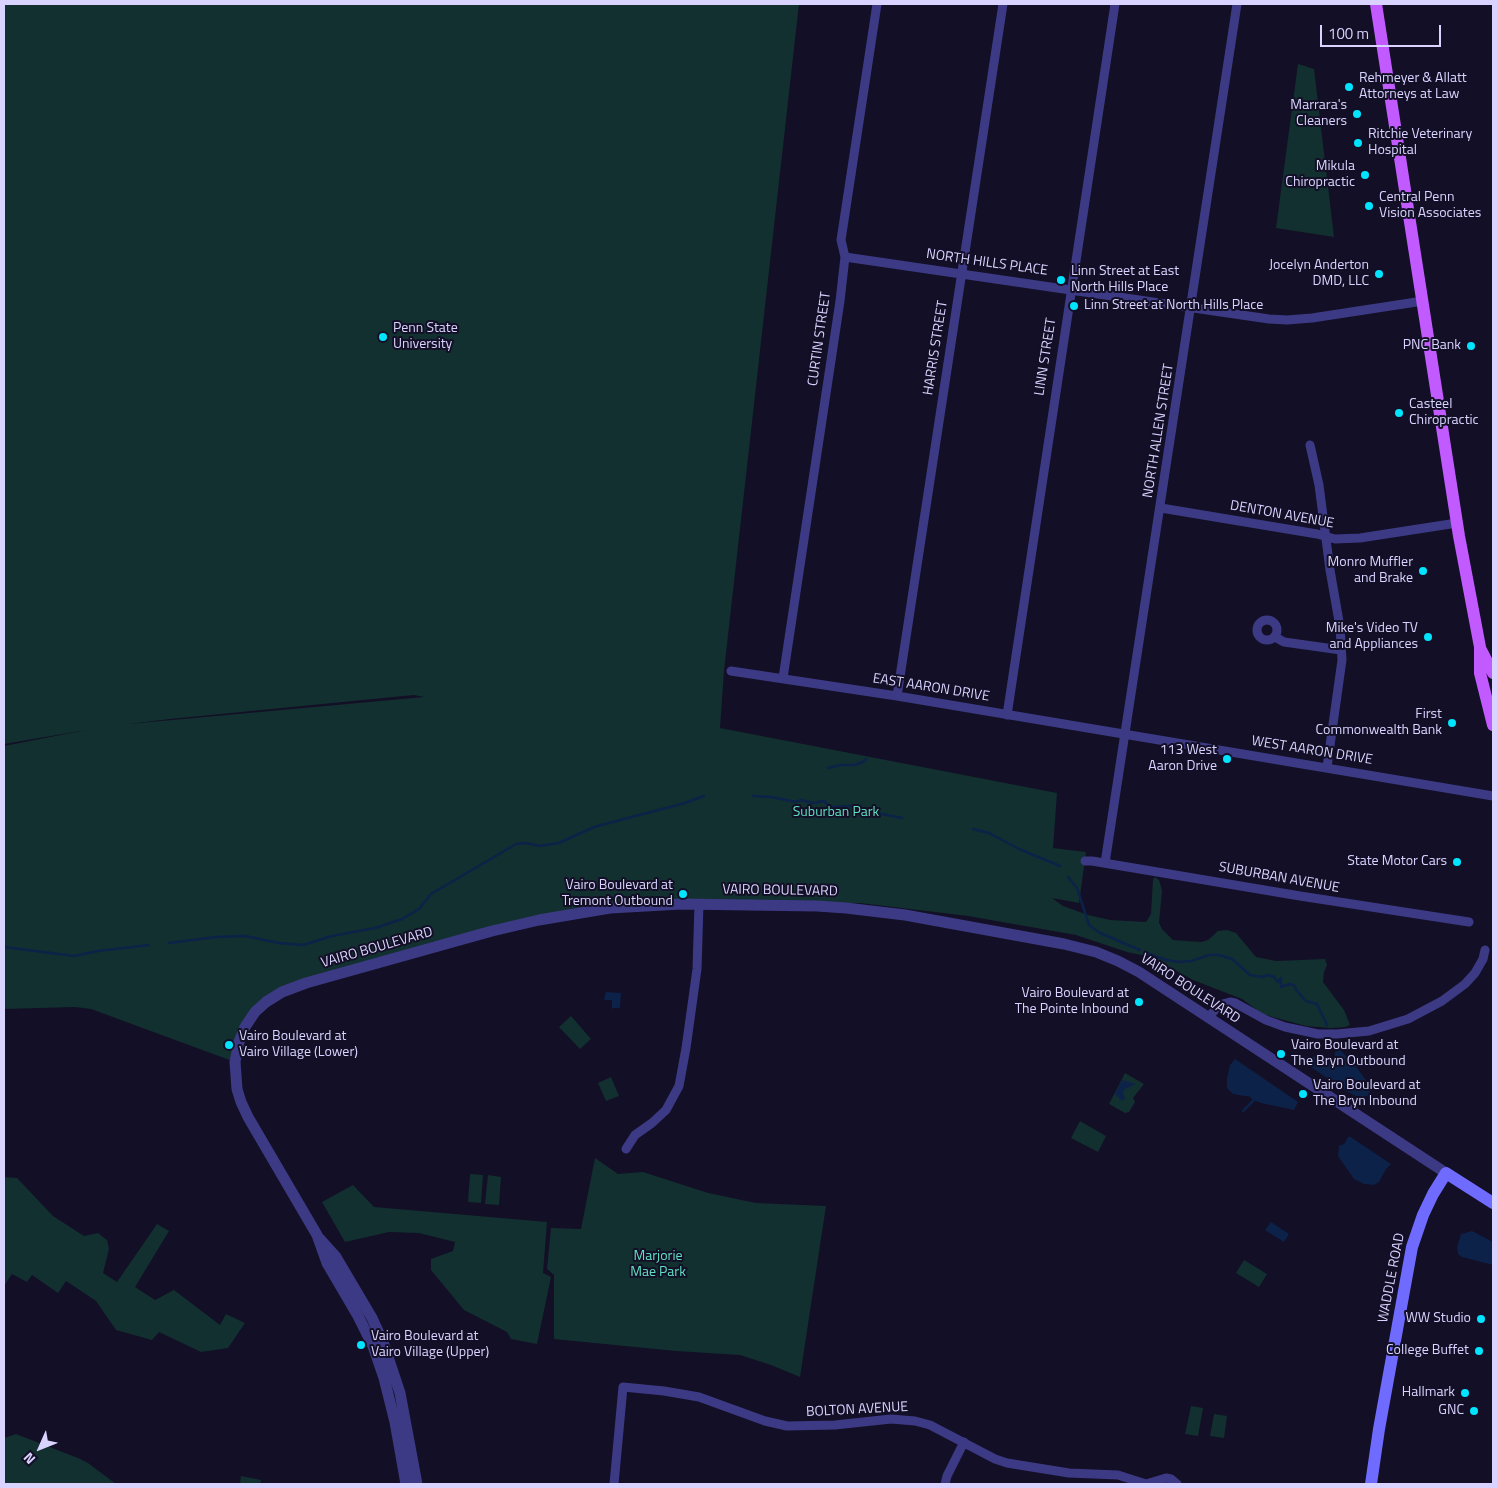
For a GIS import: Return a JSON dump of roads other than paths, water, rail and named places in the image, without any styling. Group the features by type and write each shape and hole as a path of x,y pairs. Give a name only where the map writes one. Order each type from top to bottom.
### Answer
{"main road":[{"path":"1376,4 1458,523 1480,647 1480,673 1493,725"},
{"path":"1480,647 1493,673"},
{"name":"VAIRO BOULEVARD","path":"1446,1173 1493,1203"},
{"name":"WADDLE ROAD","path":"1371,1484 1412,1247 1423,1215 1446,1173"}],"street":[{"name":"CURTIN STREET","path":"783,678 838,310 845,257 841,240 878,4"},
{"name":"HARRIS STREET","path":"897,696 1003,4"},
{"name":"LINN STREET","path":"1007,715 1070,289 1115,4"},
{"name":"NORTH ALLEN STREET","path":"1105,863 1237,4"},
{"name":"NORTH HILLS PLACE","path":"845,257 1270,319 1287,320 1423,301"},
{"path":"1310,445 1319,485 1340,627 1341,650 1338,687 1327,767"},
{"name":"DENTON AVENUE","path":"1161,508 1343,540 1458,523"},
{"path":"1275,637 1284,642 1341,650"},
{"name":"EAST AARON DRIVE","path":"731,671 897,696 1125,735"},
{"name":"WEST AARON DRIVE","path":"1125,735 1493,796"},
{"name":"SUBURBAN AVENUE","path":"1085,861 1469,922"},
{"path":"626,1150 635,1135 666,1110 679,1086 697,969 699,904"},
{"name":"VAIRO BOULEVARD","path":"406,1484 395,1422 384,1378 373,1346 327,1263 317,1235 248,1117 237,1089 235,1067 239,1042 245,1026 266,1002 282,992 306,983 485,933 539,920 610,908 699,904 817,906 873,910 1064,944 1118,960 1446,1173"},
{"path":"1208,1018 1219,1004 1230,1002 1285,1027 1318,1034 1368,1031 1408,1019 1442,1001 1475,973 1483,959 1484,950"},
{"name":"VAIRO BOULEVARD","path":"317,1235 336,1256 372,1318 383,1342 400,1393 417,1484"},
{"name":"BOLTON AVENUE","path":"614,1484 623,1387 672,1392 699,1398 787,1426 834,1425 891,1419 915,1421 930,1425 995,1459 1007,1463 1069,1473 1118,1475 1146,1484 1166,1478 1171,1479 1177,1484"},
{"path":"945,1484 964,1442"}],"water":[{"path":"606,992 621,993 620,1008 612,1009 612,1000 604,1000"},
{"path":"1340,1050 1355,1065 1371,1087 1369,1095 1358,1097 1301,1062 1303,1057 1309,1056 1334,1060 1335,1052"},
{"path":"1235,1059 1298,1102 1294,1110 1261,1103 1251,1099 1251,1097 1233,1094 1227,1088 1227,1078 1230,1065"},
{"path":"1122,1080 1136,1084 1125,1089 1123,1092 1125,1099 1122,1101 1115,1094"},
{"path":"1349,1136 1391,1164 1379,1182 1374,1185 1364,1184 1354,1179 1338,1156 1339,1146 1344,1144"},
{"path":"1271,1222 1289,1234 1284,1242 1265,1230"},
{"path":"1472,1231 1493,1242 1493,1265 1462,1257 1458,1254 1457,1247 1461,1234"}],"waterway":[{"path":"828,768 840,765 854,765 866,759"},
{"path":"169,943 216,937 245,936 279,943 303,945 332,936 375,928 402,919 419,909 431,894 516,844 526,843 539,846 559,843 594,827 685,803 704,796"},
{"path":"753,796 796,802 801,800 813,803 824,801 830,807 851,806 856,809 902,818"},
{"path":"973,829 989,833 1019,849 1060,866"},
{"path":"1068,877 1077,888 1089,925 1100,933 1140,950"},
{"path":"4,947 74,956 149,945"},
{"path":"1147,953 1166,960 1180,962 1191,961 1209,955 1219,955 1232,959 1250,975 1262,977 1268,975 1274,977 1278,982 1281,978 1281,987 1290,984 1295,986 1296,990 1306,1001 1317,1004 1327,1025"},
{"path":"1295,1064 1302,1060"},
{"path":"1243,1111 1254,1100"}],"place":[{"name":"Rehmeyer & Allatt Attorneys at Law","path":"1349,87"},
{"name":"Marrara's Cleaners","path":"1357,114"},
{"name":"Ritchie Veterinary Hospital","path":"1358,143"},
{"name":"Mikula Chiropractic","path":"1365,175"},
{"name":"Central Penn Vision Associates","path":"1369,206"},
{"name":"Jocelyn Anderton DMD, LLC","path":"1379,274"},
{"name":"Linn Street at East North Hills Place","path":"1061,280"},
{"name":"Linn Street at North Hills Place","path":"1074,306"},
{"name":"Penn State University","path":"383,337"},
{"name":"PNC Bank","path":"1471,346"},
{"name":"Casteel Chiropractic","path":"1399,413"},
{"name":"Monro Muffler and Brake","path":"1423,571"},
{"name":"Mike's Video TV and Appliances","path":"1428,637"},
{"name":"First Commonwealth Bank","path":"1452,723"},
{"name":"113 West Aaron Drive","path":"1227,759"},
{"name":"State Motor Cars","path":"1457,862"},
{"name":"Vairo Boulevard at Tremont Outbound","path":"683,894"},
{"name":"Vairo Boulevard at The Pointe Inbound","path":"1139,1002"},
{"name":"Vairo Boulevard at Vairo Village (Lower)","path":"229,1045"},
{"name":"Vairo Boulevard at The Bryn Outbound","path":"1281,1054"},
{"name":"Vairo Boulevard at The Bryn Inbound","path":"1303,1094"},
{"name":"WW Studio","path":"1481,1319"},
{"name":"Vairo Boulevard at Vairo Village (Upper)","path":"361,1345"},
{"name":"College Buffet","path":"1479,1351"},
{"name":"Hallmark","path":"1465,1393"},
{"name":"GNC","path":"1474,1411"}],"park label":[{"name":"Suburban Park","path":"836,813"},
{"name":"Marjorie Mae Park","path":"658,1266"}]}
